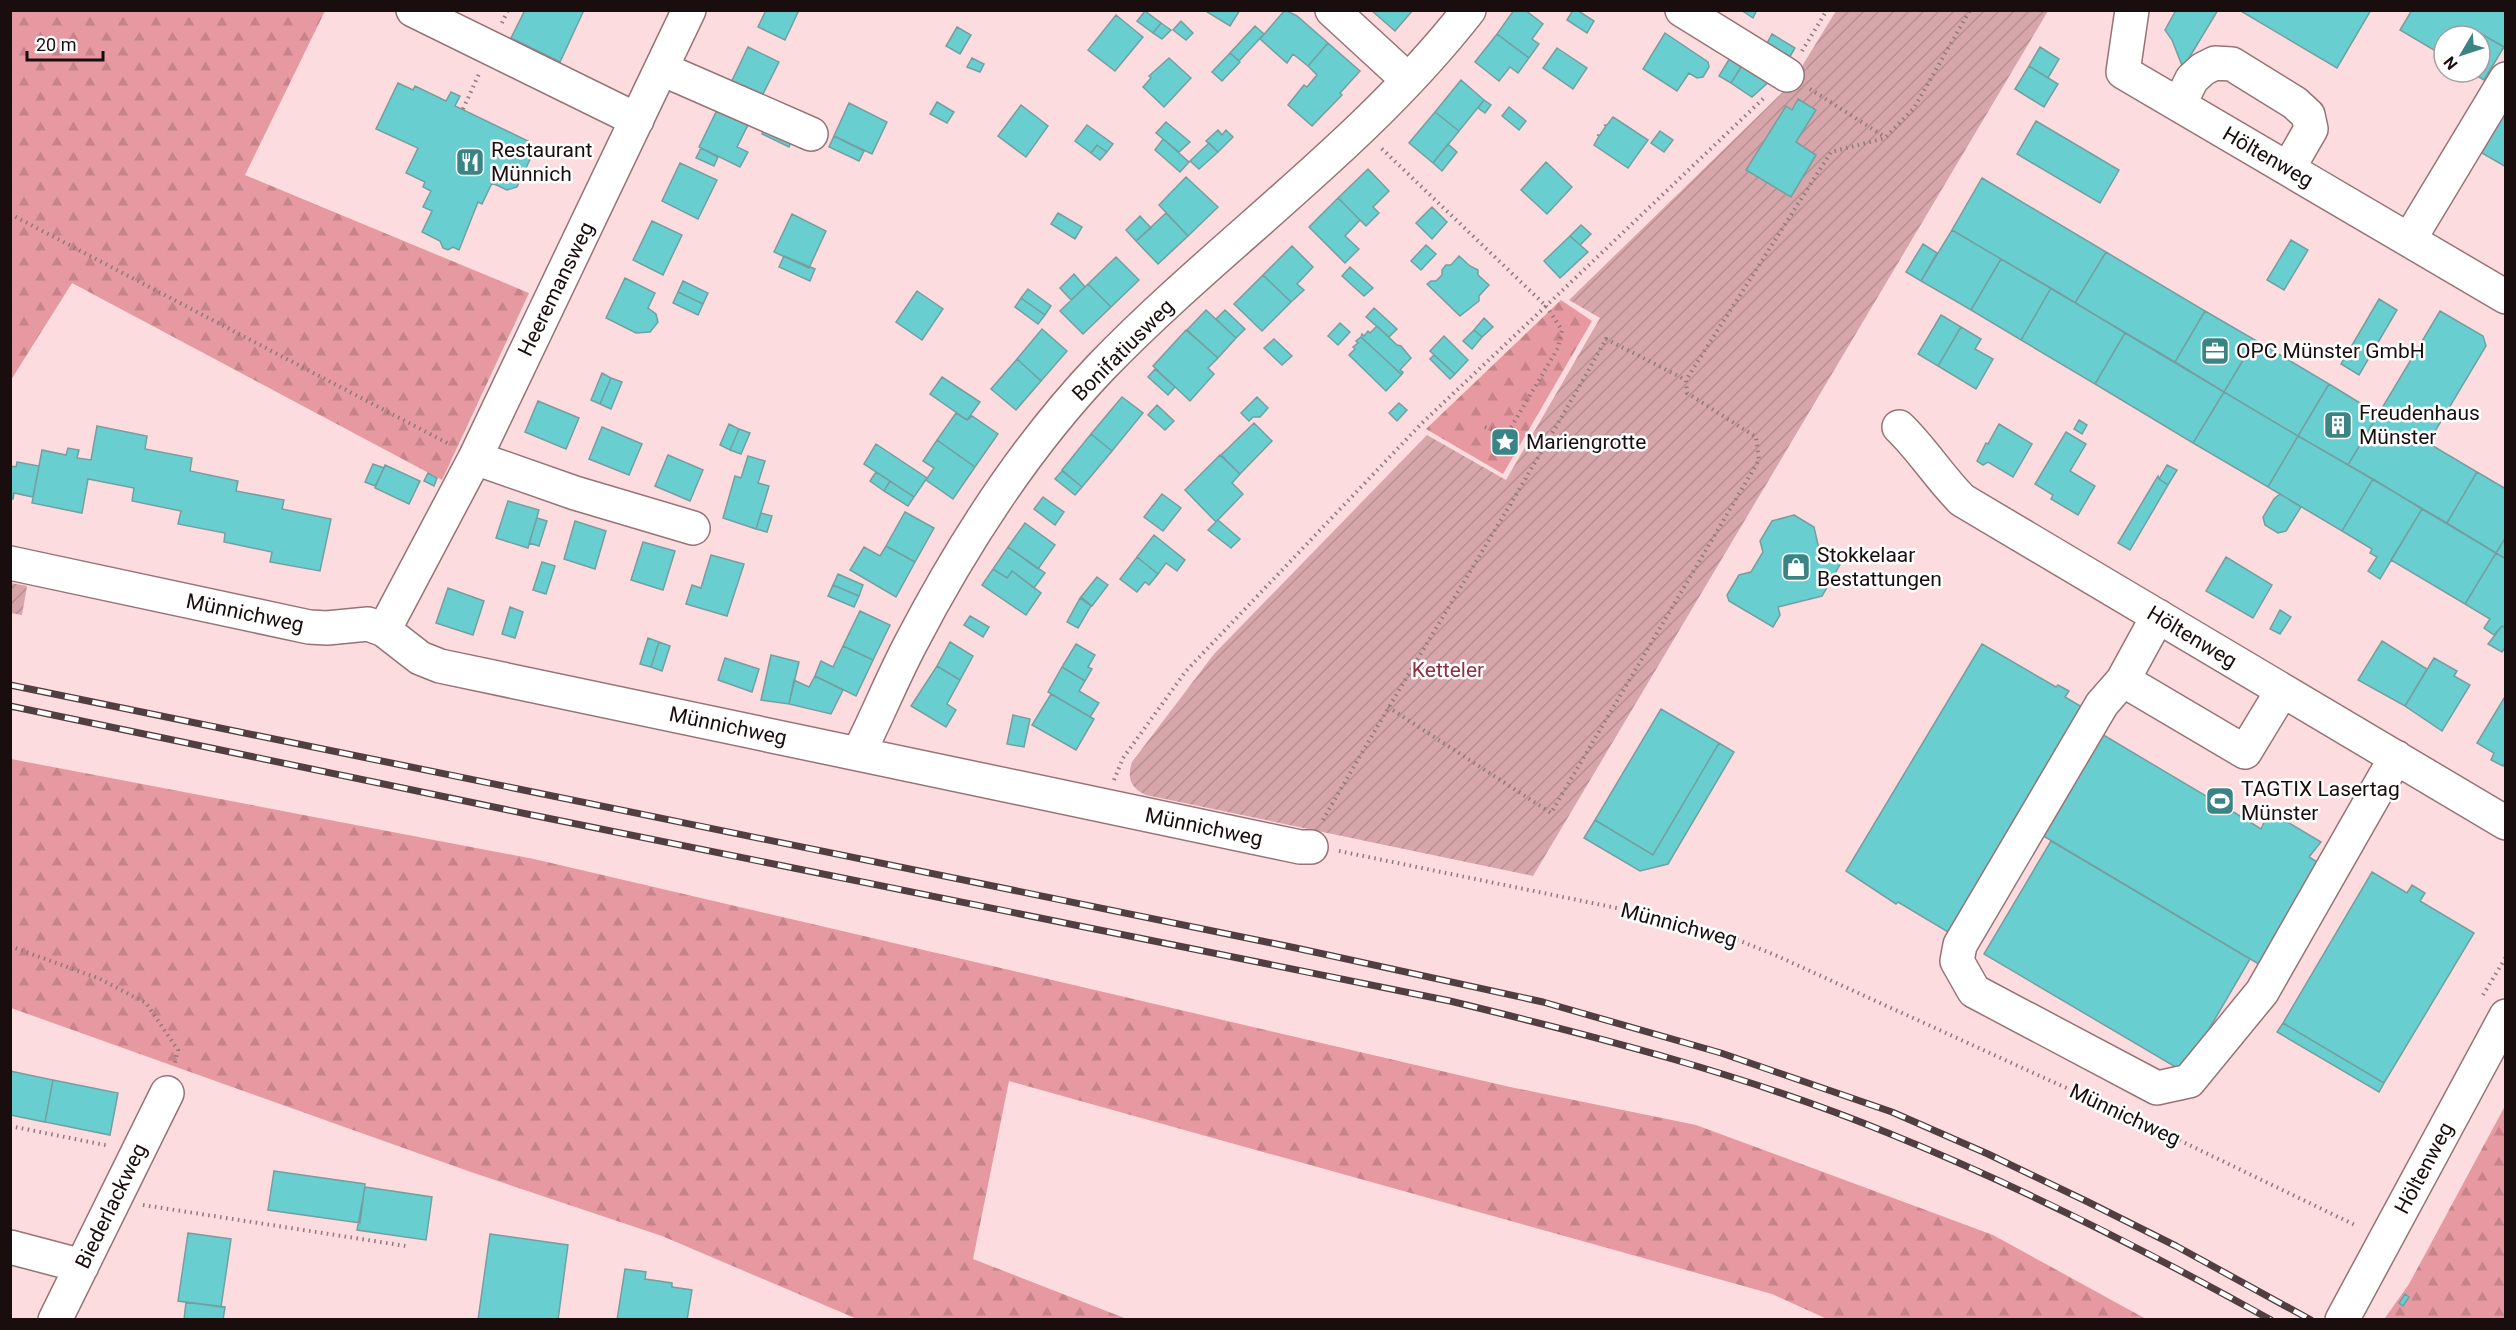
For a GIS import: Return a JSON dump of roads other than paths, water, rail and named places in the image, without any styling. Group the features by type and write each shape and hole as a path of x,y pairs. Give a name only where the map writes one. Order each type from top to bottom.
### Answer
{"street":[{"path":"413,10 637,120"},
{"name":"Heeremansweg","path":"384,630 475,458 689,10"},
{"path":"1332,10 1408,80"},
{"name":"Bonifatiusweg","path":"858,754 909,647 958,558 1008,483 1061,414 1101,368 1173,298 1362,129 1445,40 1469,10"},
{"path":"1682,10 1787,75"},
{"name":"Höltenweg","path":"2132,10 2123,72 2505,297"},
{"path":"2179,105 2192,80 2203,69 2215,63 2232,64 2295,103 2308,115 2311,129 2288,169"},
{"path":"662,69 811,134"},
{"path":"2409,240 2505,79"},
{"name":"Höltenweg","path":"1899,427 1910,437 1942,480 1962,500 2505,823"},
{"path":"475,458 575,493 693,528"},
{"name":"Münnichweg","path":"10,563 309,627 327,628 368,624 384,630 420,658 440,666 1110,808 1300,847 1311,847"},
{"path":"2158,616 2123,680 2102,704 1960,945 1958,961 1974,991 2157,1088 2189,1081 2262,992 2396,758"},
{"path":"2123,680 2245,752 2282,691"},
{"name":"Höltenweg","path":"2342,1320 2505,1016"},
{"name":"Biederlackweg","path":"55,1320 167,1093"},
{"path":"10,1247 82,1266"}],"railway":[{"path":"10,685 1296,948 1543,1002 1721,1053 1892,1112 1988,1154 2086,1201 2176,1246 2311,1320"},
{"path":"10,706 527,814 1450,1001 1616,1043 1781,1093 1937,1153 2082,1220 2271,1320"}],"place":[{"name":"Restaurant Münnich","path":"470,162"},
{"name":"OPC Münster GmbH","path":"2215,351"},
{"name":"Freudenhaus Münster","path":"2338,425"},
{"name":"Mariengrotte","path":"1505,442"},
{"name":"Stokkelaar Bestattungen","path":"1796,567"},
{"name":"TAGTIX Lasertag Münster","path":"2220,801"}],"park label":[{"name":"Ketteler","path":"1448,670"}]}
